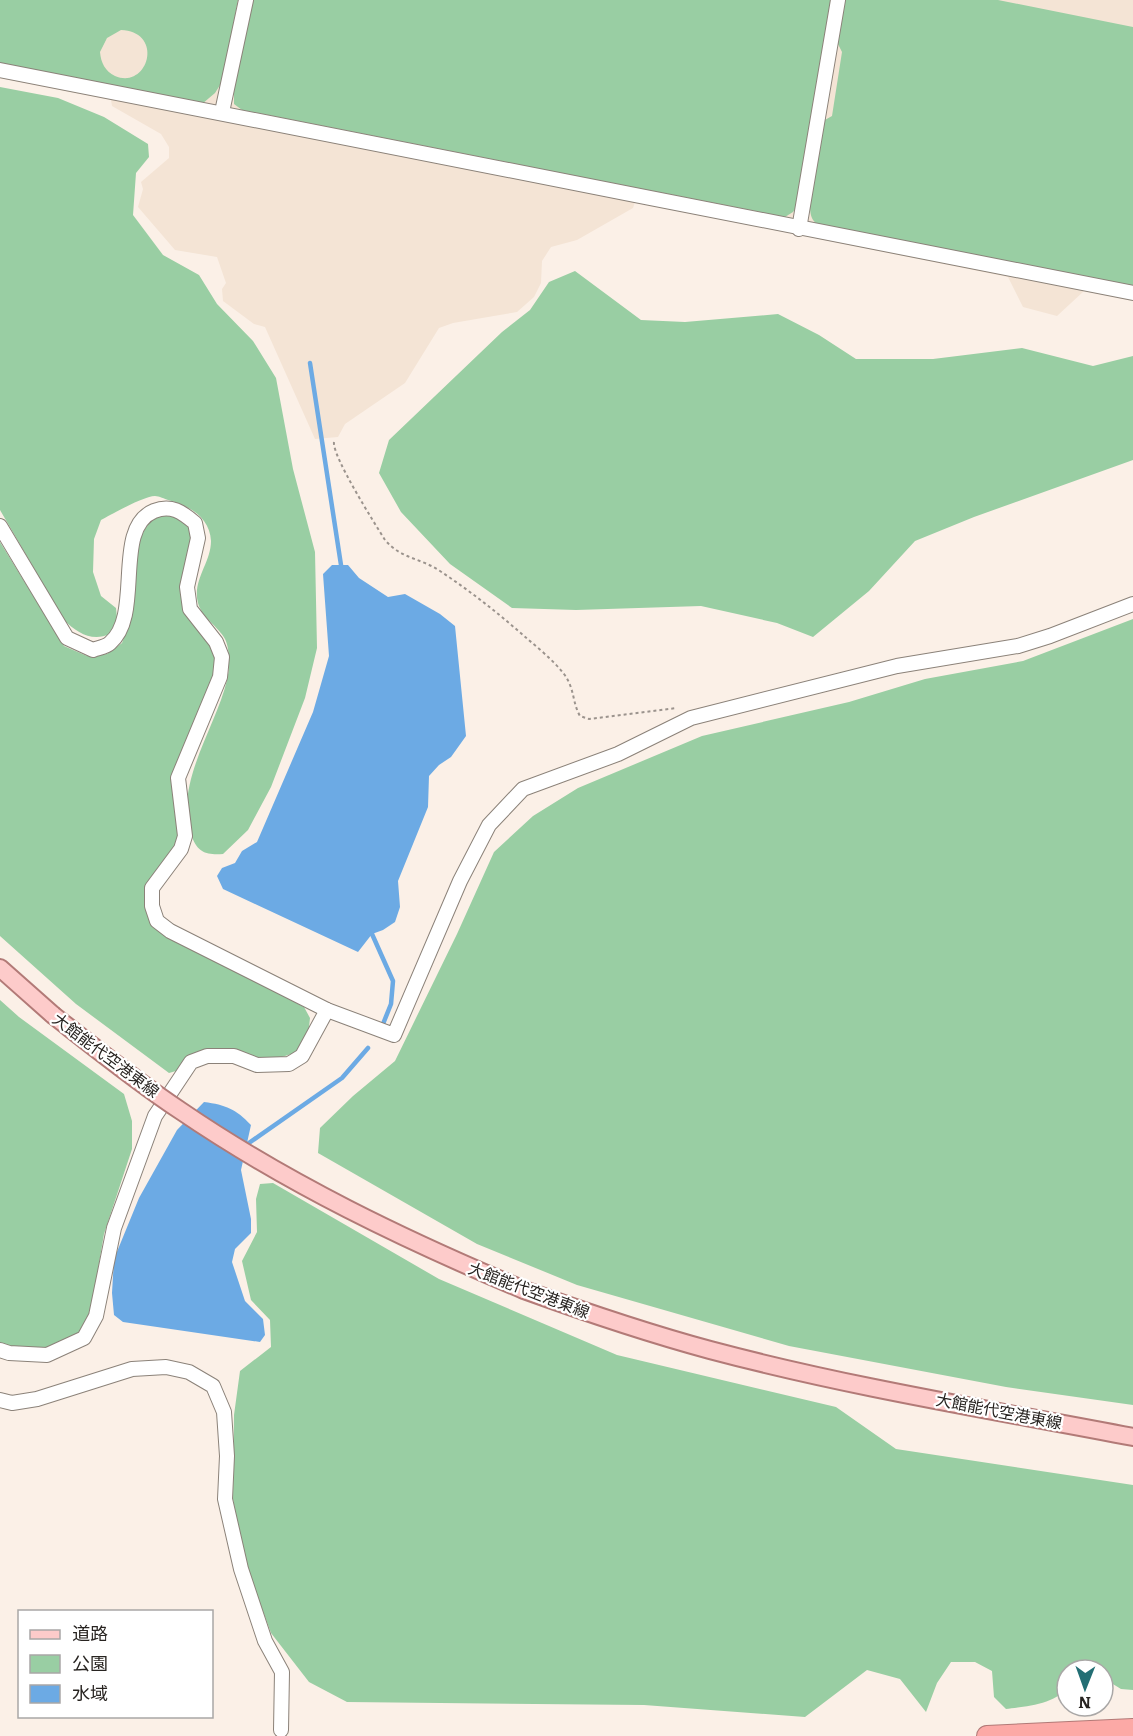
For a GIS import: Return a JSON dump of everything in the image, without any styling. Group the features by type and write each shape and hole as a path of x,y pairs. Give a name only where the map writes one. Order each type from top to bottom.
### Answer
{"highway":[{"path":"987,1736 1133,1729"}],"main road":[{"name":"大館能代空港東線","path":"0,968 53,1015 180,1111 256,1159 344,1208 524,1290 618,1323 797,1372 1133,1437"}],"street":[{"path":"222,112 246,0"},
{"path":"799,229 838,0"},
{"path":"0,70 509,168 799,229 1133,293"},
{"path":"0,526 67,638 93,650 110,644 120,629 125,615 134,533 146,514 164,507 180,511 195,523 198,537 187,587 190,609 216,642 222,657 220,677 178,778 185,836 181,849 153,888 152,906 157,921 170,931 327,1010 394,1035 460,881 489,825 523,789 618,754 691,718 897,666 1018,646 1133,604"},
{"path":"0,1350 9,1353 47,1355 84,1338 96,1316 114,1228 155,1116 191,1062 207,1056 234,1056 257,1065 289,1064 302,1056 327,1010"},
{"path":"0,1400 12,1403 37,1399 132,1369 166,1367 189,1372 213,1386 224,1412 225,1499 241,1569 265,1641 282,1672 281,1730"}],"path":[{"path":"334,442 333,446 339,461 393,550 437,569 484,602 538,648 564,674 574,692 576,708 580,716 589,719 673,708 684,709 691,718"}],"shaded area":[{"path":"0,0 1133,0 1133,301 1084,291 1057,316 1023,307 1008,277 635,202 633,208 577,240 551,247 542,261 541,283 534,297 517,312 453,323 439,328 405,383 345,424 338,437 315,439 265,327 254,324 223,301 222,289 226,283 217,257 175,250 138,207 143,189 141,182 169,158 169,147 161,134 112,106 111,100 0,78"}],"green space":[{"path":"0,0 238,0 222,82 215,93 202,104 0,65","holes":["121,30 135,33 143,40 147,49 147,59 143,68 136,75 127,78 115,76 104,66 100,52 107,38"]},
{"path":"253,0 832,0 797,206 785,217 242,110 234,104 234,82"},
{"path":"845,0 998,0 1133,27 1133,287 825,229 817,224 811,216 810,204 823,121 832,116 842,52 837,42"},
{"path":"0,87 58,98 104,117 148,144 149,157 136,173 133,215 163,255 199,275 217,304 253,341 276,378 293,469 315,552 317,648 305,698 271,787 248,830 223,854 204,852 197,847 187,818 187,798 191,778 222,698 229,670 227,643 203,613 198,603 199,579 208,557 211,541 207,525 197,513 190,509 155,496 136,502 101,520 94,539 93,572 101,596 116,608 117,618 110,634 91,637 74,629 64,620 0,510"},
{"path":"575,271 641,320 685,322 778,314 819,335 856,359 933,359 1022,348 1093,366 1133,356 1133,460 974,517 915,541 869,591 813,637 777,623 701,606 576,610 512,608 450,564 401,512 379,473 389,440 502,332 530,310 549,282"},
{"path":"170,514 184,521 192,531 192,543 181,590 189,620 213,648 216,663 211,684 173,779 179,834 176,848 146,888 154,926 304,1007 310,1018 308,1036 297,1052 279,1058 255,1058 205,1051 184,1060 176,1071 169,1073 76,1004 0,936 0,542 64,646 87,656 107,654 122,643 128,626 140,538 152,517"},
{"path":"1133,619 1133,1405 1006,1387 789,1346 577,1285 477,1244 318,1153 320,1128 353,1096 395,1061 494,852 533,816 578,788 702,736 849,702 925,679 1023,661"},
{"path":"0,1000 19,1017 124,1094 132,1121 132,1149 104,1234 91,1311 78,1334 47,1349 12,1348 0,1344"},
{"path":"273,1183 439,1279 617,1355 836,1407 896,1449 1133,1485 1133,1690 1121,1689 1115,1685 1115,1658 1055,1658 1055,1697 1040,1703 1006,1709 994,1697 992,1671 975,1662 951,1662 937,1683 926,1712 900,1679 867,1670 805,1717 644,1705 347,1702 309,1682 271,1633 243,1557 233,1499 234,1415 240,1371 271,1347 270,1320 251,1300 242,1261 257,1232 256,1199 260,1184"}],"water":[{"path":"332,565 348,565 359,578 388,597 405,594 440,614 455,626 466,736 451,757 429,776 428,807 398,881 400,907 395,922 372,934 358,952 223,889 217,876 222,868 235,863 242,851 257,842 313,712 329,656 323,574"},
{"path":"204,1102 230,1109 251,1125 241,1170 251,1219 251,1233 235,1249 232,1262 245,1301 263,1319 265,1335 260,1342 123,1322 114,1315 112,1293 114,1259 139,1198 177,1130"}],"waterway":[{"path":"310,363 341,565"},
{"path":"372,934 393,981 391,1004 383,1024"},
{"path":"246,1145 342,1078 368,1048"}]}
